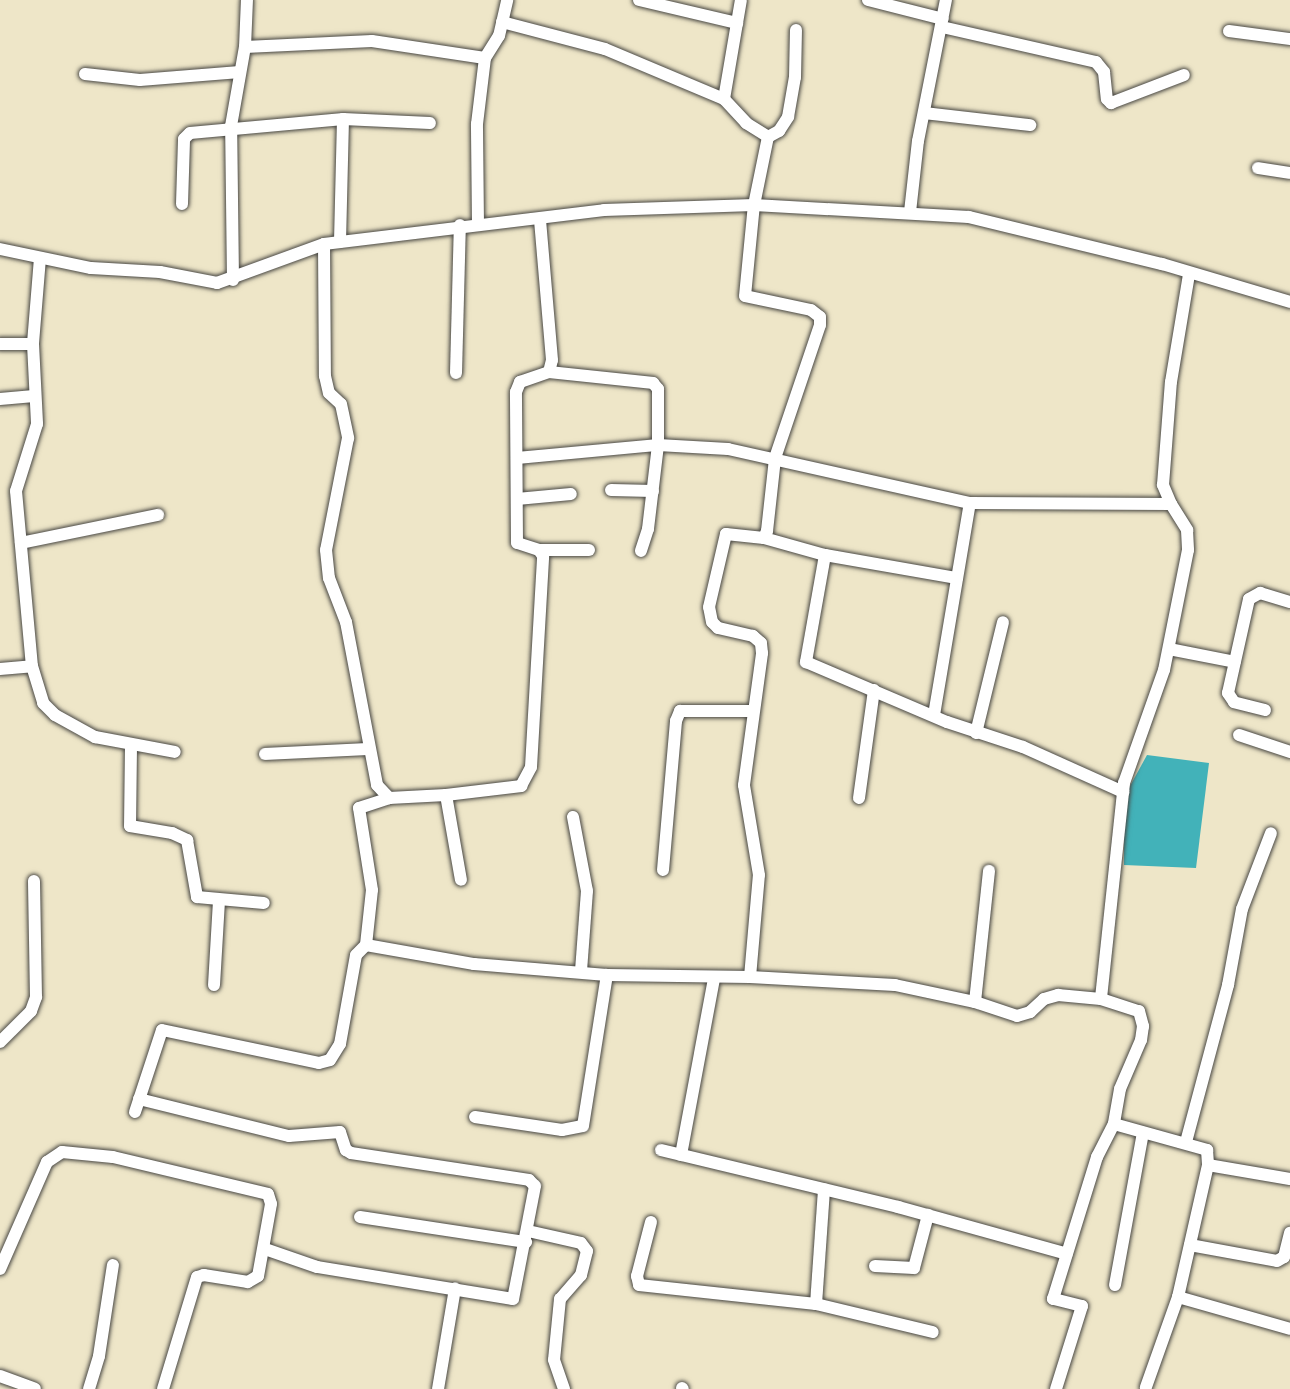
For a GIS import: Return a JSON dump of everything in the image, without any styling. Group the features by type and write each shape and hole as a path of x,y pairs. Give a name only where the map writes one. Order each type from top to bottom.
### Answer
{"street":[{"path":"233,280 231,126 245,47 247,0"},
{"path":"478,225 477,124 486,58 502,22 507,0"},
{"path":"639,0 737,23"},
{"path":"724,99 741,0"},
{"path":"868,0 943,23 1096,62 1104,72 1107,99 1112,103 1184,75"},
{"path":"910,212 924,113 946,0"},
{"path":"502,22 605,49 724,99 746,123 768,136"},
{"path":"768,136 780,130 788,117 795,77 796,30"},
{"path":"1229,31 1290,39"},
{"path":"245,47 372,42 486,58"},
{"path":"85,74 140,80 240,72"},
{"path":"924,113 1030,125"},
{"path":"340,242 343,119"},
{"path":"182,204 184,139 190,133 231,126 343,119 430,123"},
{"path":"764,538 775,458 820,325 820,317 811,310 745,296 754,205 768,136"},
{"path":"1258,168 1290,173"},
{"path":"0,249 91,268 160,272 217,283 233,280 284,256 324,244 362,242 460,225 540,221 604,210 754,205 910,212 997,223 1290,302"},
{"path":"540,221 552,360 549,372"},
{"path":"456,373 460,225"},
{"path":"324,244 325,376 329,393 341,404 348,438 326,550 329,578 346,622 368,749 377,785 389,798"},
{"path":"40,258 33,344 36,436 16,491 32,666 43,703 55,715 95,737 131,746 175,752"},
{"path":"1101,999 1123,792 1169,649 1188,550 1187,530 1171,504 1163,485 1170,393 1189,274"},
{"path":"0,344 33,344"},
{"path":"589,550 539,550 517,543 516,392 520,382 549,372 653,382 659,397 658,445 641,551"},
{"path":"0,399 34,396"},
{"path":"518,458 658,445 728,449 970,502 1171,504"},
{"path":"611,490 652,491"},
{"path":"517,499 572,494"},
{"path":"934,715 970,502"},
{"path":"21,543 158,515"},
{"path":"750,977 759,875 744,785 761,643 753,636 718,628 712,622 709,608 726,534 764,538 825,555 957,578"},
{"path":"135,1112 162,1030 319,1063 330,1060 340,1044 356,955 366,945 372,890 359,808 389,798 446,795 521,786 528,778 543,572 539,550"},
{"path":"825,555 806,662 976,733 1023,747 1123,792"},
{"path":"1265,710 1229,699 1235,662 1253,594 1290,602"},
{"path":"976,733 1003,622"},
{"path":"1169,649 1235,662"},
{"path":"0,669 32,666"},
{"path":"859,798 874,690"},
{"path":"663,870 676,721 681,711 753,711"},
{"path":"1239,735 1290,752"},
{"path":"131,746 130,826 172,833 187,840 197,897 219,901 264,903"},
{"path":"265,754 368,749"},
{"path":"446,795 461,880"},
{"path":"573,816 587,891 582,970"},
{"path":"1186,1142 1225,995 1242,909 1271,834"},
{"path":"975,1002 989,871"},
{"path":"0,1042 31,1011 36,997 34,881"},
{"path":"214,985 219,901"},
{"path":"366,945 474,964 582,970 607,975 750,977 895,985 975,1002 1017,1016 1058,995 1101,999 1139,1011 1143,1026 1141,1040 1120,1089 1114,1124 1097,1157 1053,1299 1082,1306 1056,1389"},
{"path":"475,1117 562,1130 583,1126 607,975"},
{"path":"681,1155 714,978"},
{"path":"139,1099 289,1136 340,1132 345,1150 351,1153 530,1180 535,1186 513,1299 317,1267 265,1249"},
{"path":"1114,1124 1186,1142 1207,1150 1208,1165 1178,1297 1146,1387"},
{"path":"1115,1285 1143,1133"},
{"path":"661,1150 928,1215 1067,1254"},
{"path":"0,1269 47,1162 62,1152 113,1157 170,1173 260,1190 268,1194 271,1204 265,1249 253,1281 197,1277 163,1389"},
{"path":"1208,1165 1290,1179"},
{"path":"816,1304 824,1189"},
{"path":"875,1266 914,1268 928,1215"},
{"path":"360,1217 581,1243 587,1251 581,1275 560,1299 554,1360 564,1389"},
{"path":"651,1222 637,1276 639,1285 816,1304 933,1332"},
{"path":"1190,1245 1277,1261 1284,1257 1290,1233"},
{"path":"89,1389 99,1356 113,1265"},
{"path":"438,1389 455,1288"},
{"path":"1178,1297 1290,1329"},
{"path":"0,1376 35,1389"}],"water":[{"path":"1147,755 1209,763 1196,868 1124,865 1124,797"}]}
